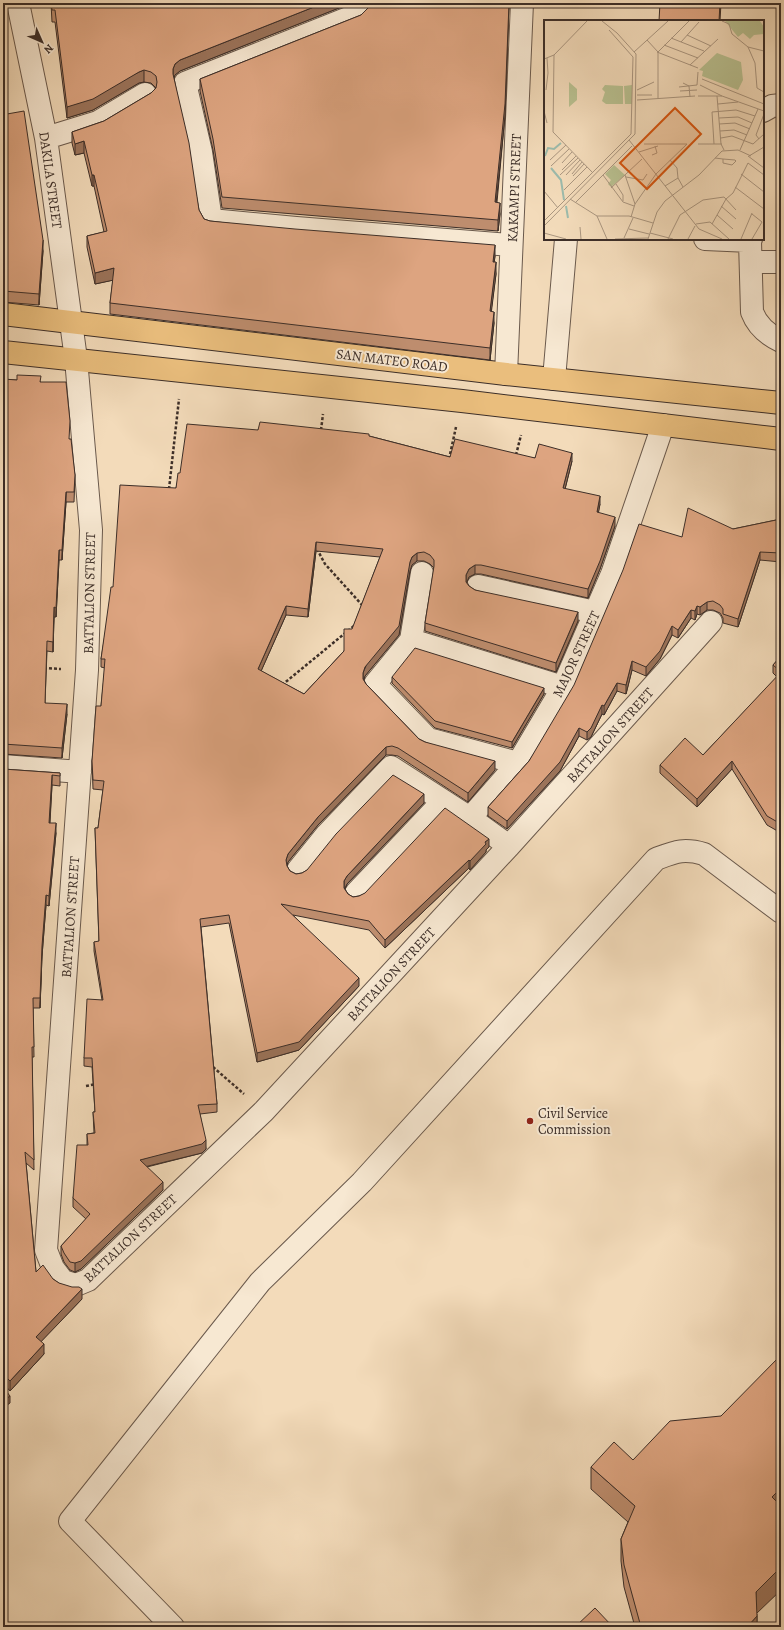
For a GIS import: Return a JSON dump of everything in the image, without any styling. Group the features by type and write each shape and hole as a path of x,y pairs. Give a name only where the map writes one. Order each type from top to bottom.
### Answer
{"main road":[{"name":"SAN MATEO ROAD","path":"3,314 506,374 781,403"},
{"path":"3,352 462,401 781,439"}],"street":[{"name":"DAKILA STREET","path":"18,3 46,138 76,359"},
{"path":"368,3 356,15 186,83 201,152 211,220 511,245"},
{"name":"KAKAMPI STREET","path":"506,374 522,3"},
{"path":"46,138 98,122 145,94"},
{"path":"764,110 772,106 781,105"},
{"path":"554,379 566,240"},
{"path":"711,240 751,247 781,262"},
{"path":"751,247 752,312 756,321 768,333 781,341"},
{"name":"BATTALION STREET","path":"76,359 91,530 87,670 46,1250 53,1268 63,1281 76,1285 88,1280 264,1111 509,846 711,622"},
{"name":"MAJOR STREET","path":"470,818 518,763 563,687 612,574 663,425"},
{"path":"422,573 411,640 375,684 428,739 518,763"},
{"path":"478,586 595,612"},
{"path":"411,640 563,687"},
{"path":"3,766 80,772"},
{"path":"298,870 327,834 391,767 470,818 509,846"},
{"path":"356,893 444,801"},
{"path":"173,1627 70,1521 260,1282 362,1182 656,860 675,852 690,850 704,854 781,912"}],"path":[{"path":"169,492 182,370"},
{"path":"321,434 326,386"},
{"path":"448,461 462,401"},
{"path":"514,461 528,409"},
{"path":"314,543 325,564 364,608"},
{"path":"280,686 358,622"},
{"path":"41,668 87,670"},
{"path":"212,1067 264,1111"},
{"path":"57,1092 102,1083"}],"building":[{"path":"51,3 324,3 180,60 175,64 173,74 189,143 199,210 204,219 210,221 495,245 493,262 496,262 490,311 494,312 490,348 110,303 114,268 95,273 87,236 107,231 94,175 92,175 84,141 75,144 72,132 104,121 151,93 156,88 156,76 151,72 144,70 93,99 67,107 55,10 52,10"},
{"path":"373,3 509,3 505,104 495,202 500,203 498,220 222,197 213,139 200,79 361,15"},
{"path":"660,3 720,3 719,20 659,20"},
{"path":"3,19 6,39 3,39"},
{"path":"3,88 7,114 24,111 43,240 39,294 3,291"},
{"path":"17,375 41,376 40,382 66,382 70,421 69,439 71,439 75,475 74,492 66,492 62,550 59,550 56,608 54,607 53,642 47,641 45,703 67,704 62,748 3,744 3,379 17,380"},
{"path":"260,422 369,434 369,436 450,457 455,439 535,458 539,444 572,453 563,488 600,496 597,512 615,517 600,561 588,589 481,565 475,565 469,569 466,575 466,582 475,590 578,612 556,663 425,623 434,560 430,555 424,552 417,553 412,557 399,626 365,667 363,679 366,684 419,739 425,742 495,761 468,793 398,748 392,746 386,747 318,817 288,854 286,860 287,866 290,871 296,874 307,870 336,834 393,775 424,794 347,876 344,881 344,888 348,894 353,897 365,893 445,808 489,839 470,861 469,860 385,940 369,921 281,904 359,978 299,1042 257,1053 229,915 200,919 217,1104 198,1105 206,1140 202,1144 140,1160 163,1182 81,1261 75,1263 70,1262 61,1246 90,1214 73,1198 77,1145 88,1145 87,1134 95,1133 92,1058 84,1058 87,999 103,1000 94,942 99,941 95,828 98,828 104,781 93,780 92,761 96,706 101,706 105,659 101,659 111,587 113,587 120,485 176,488 178,473 180,473 187,424 258,430","holes":["316,542 383,549 352,629 344,629 344,651 304,694 258,669 286,606 308,609"]},
{"path":"688,508 733,529 781,519 781,553 760,552 738,619 723,614 723,609 720,605 713,601 707,602 700,607 697,606 695,611 691,610 678,630 672,626 660,651 646,667 632,661 626,685 617,683 604,706 602,705 591,728 587,732 579,728 560,762 507,821 488,807 529,761 574,685 623,570 639,524 682,537"},
{"path":"779,605 781,605 781,617"},
{"path":"415,648 544,688 512,742 435,721 392,677"},
{"path":"781,656 781,672 773,665"},
{"path":"781,672 781,824 767,816 732,761 697,799 660,765 685,738 703,755"},
{"path":"3,769 60,773 60,776 52,775 49,823 56,823 49,896 46,895 40,998 33,998 34,1047 32,1047 34,1160 25,1152 36,1272 43,1265 53,1279 59,1283 82,1289 36,1337 44,1344 10,1381 3,1374"},
{"path":"781,1355 781,1488 772,1497 781,1506 781,1567 756,1592 757,1616 747,1627 641,1627 624,1565 621,1539 635,1506 591,1467 614,1442 633,1460 670,1421 721,1416"},
{"path":"3,1387 10,1396 3,1401"},
{"path":"595,1608 613,1627 575,1627"}],"place":[{"name":"Civil Service Commission","path":"530,1121"}]}
